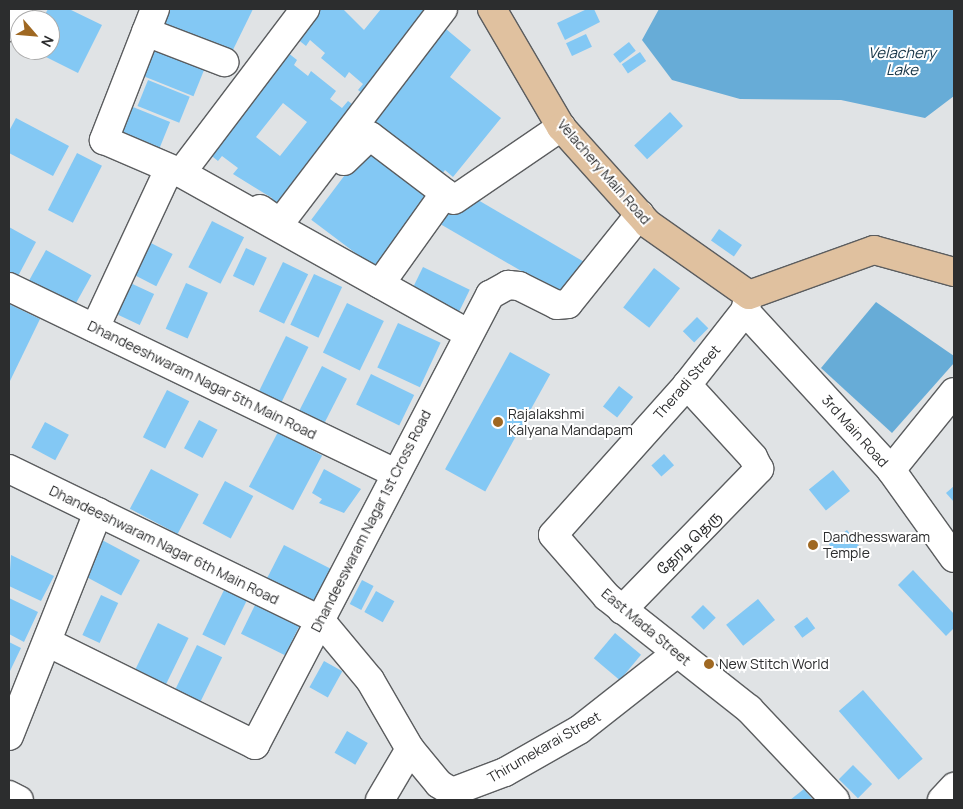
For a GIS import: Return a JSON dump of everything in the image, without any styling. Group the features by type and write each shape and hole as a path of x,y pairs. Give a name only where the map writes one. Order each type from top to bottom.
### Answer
{"main road":[{"name":"Velachery Main Road","path":"492,9 561,127 640,214 747,303"},
{"path":"747,303 874,250 954,272"}],"street":[{"path":"9,27 18,9"},
{"path":"95,328 180,168 305,9"},
{"path":"224,62 151,20 104,140 180,168 277,220 283,219 443,9"},
{"path":"454,200 561,127"},
{"path":"284,230 365,136 374,138 445,193 380,284"},
{"path":"180,168 284,230 469,334"},
{"name":"Dhandeeswaram Nagar 1st Cross Road","path":"49,643 252,746 490,295 497,289 519,286 557,306 568,304 640,214"},
{"name":"Dhandeeshwaram Nagar 5th Main Road","path":"9,286 396,473"},
{"name":"Theradi Street","path":"554,529 687,384 747,303"},
{"name":"3rd Main Road","path":"747,303 890,470 954,558"},
{"name":"தேரடி தெரு","path":"622,610 756,476 759,469 753,457 687,384"},
{"path":"890,470 954,392"},
{"name":"Dhandeeshwaram Nagar 6th Main Road","path":"9,469 320,620"},
{"path":"9,736 49,643 98,512"},
{"name":"East Mada Street","path":"554,529 556,544 622,610 748,710 835,800"},
{"path":"320,620 370,680 410,749 439,784 466,793"},
{"name":"Thirumekarai Street","path":"466,793 579,730 677,653"},
{"path":"380,800 410,749"},
{"path":"942,800 954,787"},
{"path":"9,795 19,800"}],"water":[{"name":"Velachery Lake","path":"659,9 954,9 954,96 925,118 841,100 740,99 672,80 642,40"},
{"path":"876,302 954,356 954,363 892,433 821,368"}],"building":[{"path":"69,9 102,25 78,73 52,60 60,60 60,10 47,10"},
{"path":"165,9 253,9 230,56 158,27"},
{"path":"320,9 343,9 364,30 381,9 438,9 366,96 358,90 363,84 349,72 345,78 321,58 325,53 310,40 306,46 296,38"},
{"path":"587,9 594,9 600,22 565,40 557,23"},
{"path":"446,29 471,50 450,77 501,118 453,177 445,170 436,182 367,126"},
{"path":"586,34 592,47 572,56 566,43"},
{"path":"153,39 208,61 193,96 139,74"},
{"path":"629,42 636,51 620,63 613,54"},
{"path":"287,52 297,60 294,65 308,76 311,71 336,91 330,99 342,108 348,101 360,110 281,211 269,202 272,198 233,174 238,168 222,156 218,161 208,153","holes":["283,103 307,122 280,156 256,137"]},
{"path":"640,52 646,61 628,73 622,64"},
{"path":"148,80 190,97 179,123 138,106"},
{"path":"133,107 170,122 157,154 120,139"},
{"path":"670,112 683,126 647,159 634,145"},
{"path":"16,118 69,146 53,176 9,153 9,131"},
{"path":"369,143 438,195 380,271 311,220"},
{"path":"77,153 102,166 73,223 48,210"},
{"path":"478,200 586,263 566,297 435,221"},
{"path":"212,221 244,237 220,284 188,267"},
{"path":"9,227 36,242 16,280 9,277"},
{"path":"719,229 742,245 734,257 711,240"},
{"path":"145,240 173,254 156,286 129,272"},
{"path":"246,248 267,258 254,286 233,276"},
{"path":"46,250 91,275 75,306 29,281"},
{"path":"283,262 308,274 284,324 259,311"},
{"path":"423,267 470,290 456,318 409,295"},
{"path":"654,268 680,288 649,328 623,307"},
{"path":"314,274 342,287 318,338 290,325"},
{"path":"126,281 154,294 140,325 112,312"},
{"path":"186,283 208,293 188,338 166,329"},
{"path":"347,303 384,321 360,370 323,352"},
{"path":"9,304 40,319 9,383"},
{"path":"697,317 708,328 694,342 683,331"},
{"path":"398,323 441,343 420,387 377,367"},
{"path":"286,336 308,347 279,408 256,397"},
{"name":"Rajalakshmi Kalyana Mandapam","path":"510,352 550,374 485,492 445,469"},
{"path":"322,366 347,379 324,424 299,411"},
{"path":"371,374 414,395 399,426 356,405"},
{"path":"619,386 633,397 617,418 603,406"},
{"path":"167,390 189,401 165,449 143,437"},
{"path":"199,420 218,430 203,458 184,448"},
{"path":"45,422 69,435 55,460 31,448"},
{"path":"278,432 322,455 293,510 249,487"},
{"path":"664,454 674,465 661,477 651,465"},
{"path":"151,469 199,494 178,534 130,509"},
{"path":"324,469 361,489 344,513 319,503 322,499 312,493"},
{"path":"833,470 850,491 826,510 809,490"},
{"path":"225,481 253,496 231,538 202,523"},
{"path":"954,486 954,502 946,493"},
{"path":"847,530 859,546 841,560 829,544"},
{"path":"102,540 140,560 121,596 83,575"},
{"path":"284,545 332,570 315,602 267,578"},
{"path":"11,555 54,576 41,601 9,586"},
{"path":"913,570 954,614 954,628 946,636 898,585"},
{"path":"362,580 374,586 361,610 350,604"},
{"path":"226,586 248,597 225,645 202,635"},
{"path":"376,591 394,601 383,622 364,612"},
{"path":"101,595 118,603 100,643 82,635"},
{"path":"9,598 38,612 24,642 9,634"},
{"path":"758,599 775,620 743,646 726,625"},
{"path":"255,605 299,626 285,655 241,634"},
{"path":"703,605 716,618 704,630 691,617"},
{"path":"807,617 815,628 802,638 794,626"},
{"path":"158,623 189,638 164,689 133,674"},
{"path":"615,633 641,655 620,680 594,658"},
{"path":"9,642 21,648 10,671 9,670"},
{"path":"197,645 222,657 198,708 172,695"},
{"path":"324,661 342,671 328,697 309,687"},
{"path":"863,690 923,759 899,780 839,711"},
{"path":"347,731 368,743 355,765 334,753"},
{"path":"853,765 872,784 858,798 839,779"},
{"path":"804,789 813,800 790,800"}],"place":[{"name":"Rajalakshmi Kalyana Mandapam","path":"498,422"},
{"name":"Dandhesswaram Temple","path":"813,545"},
{"name":"New Stitch World","path":"709,664"}]}
